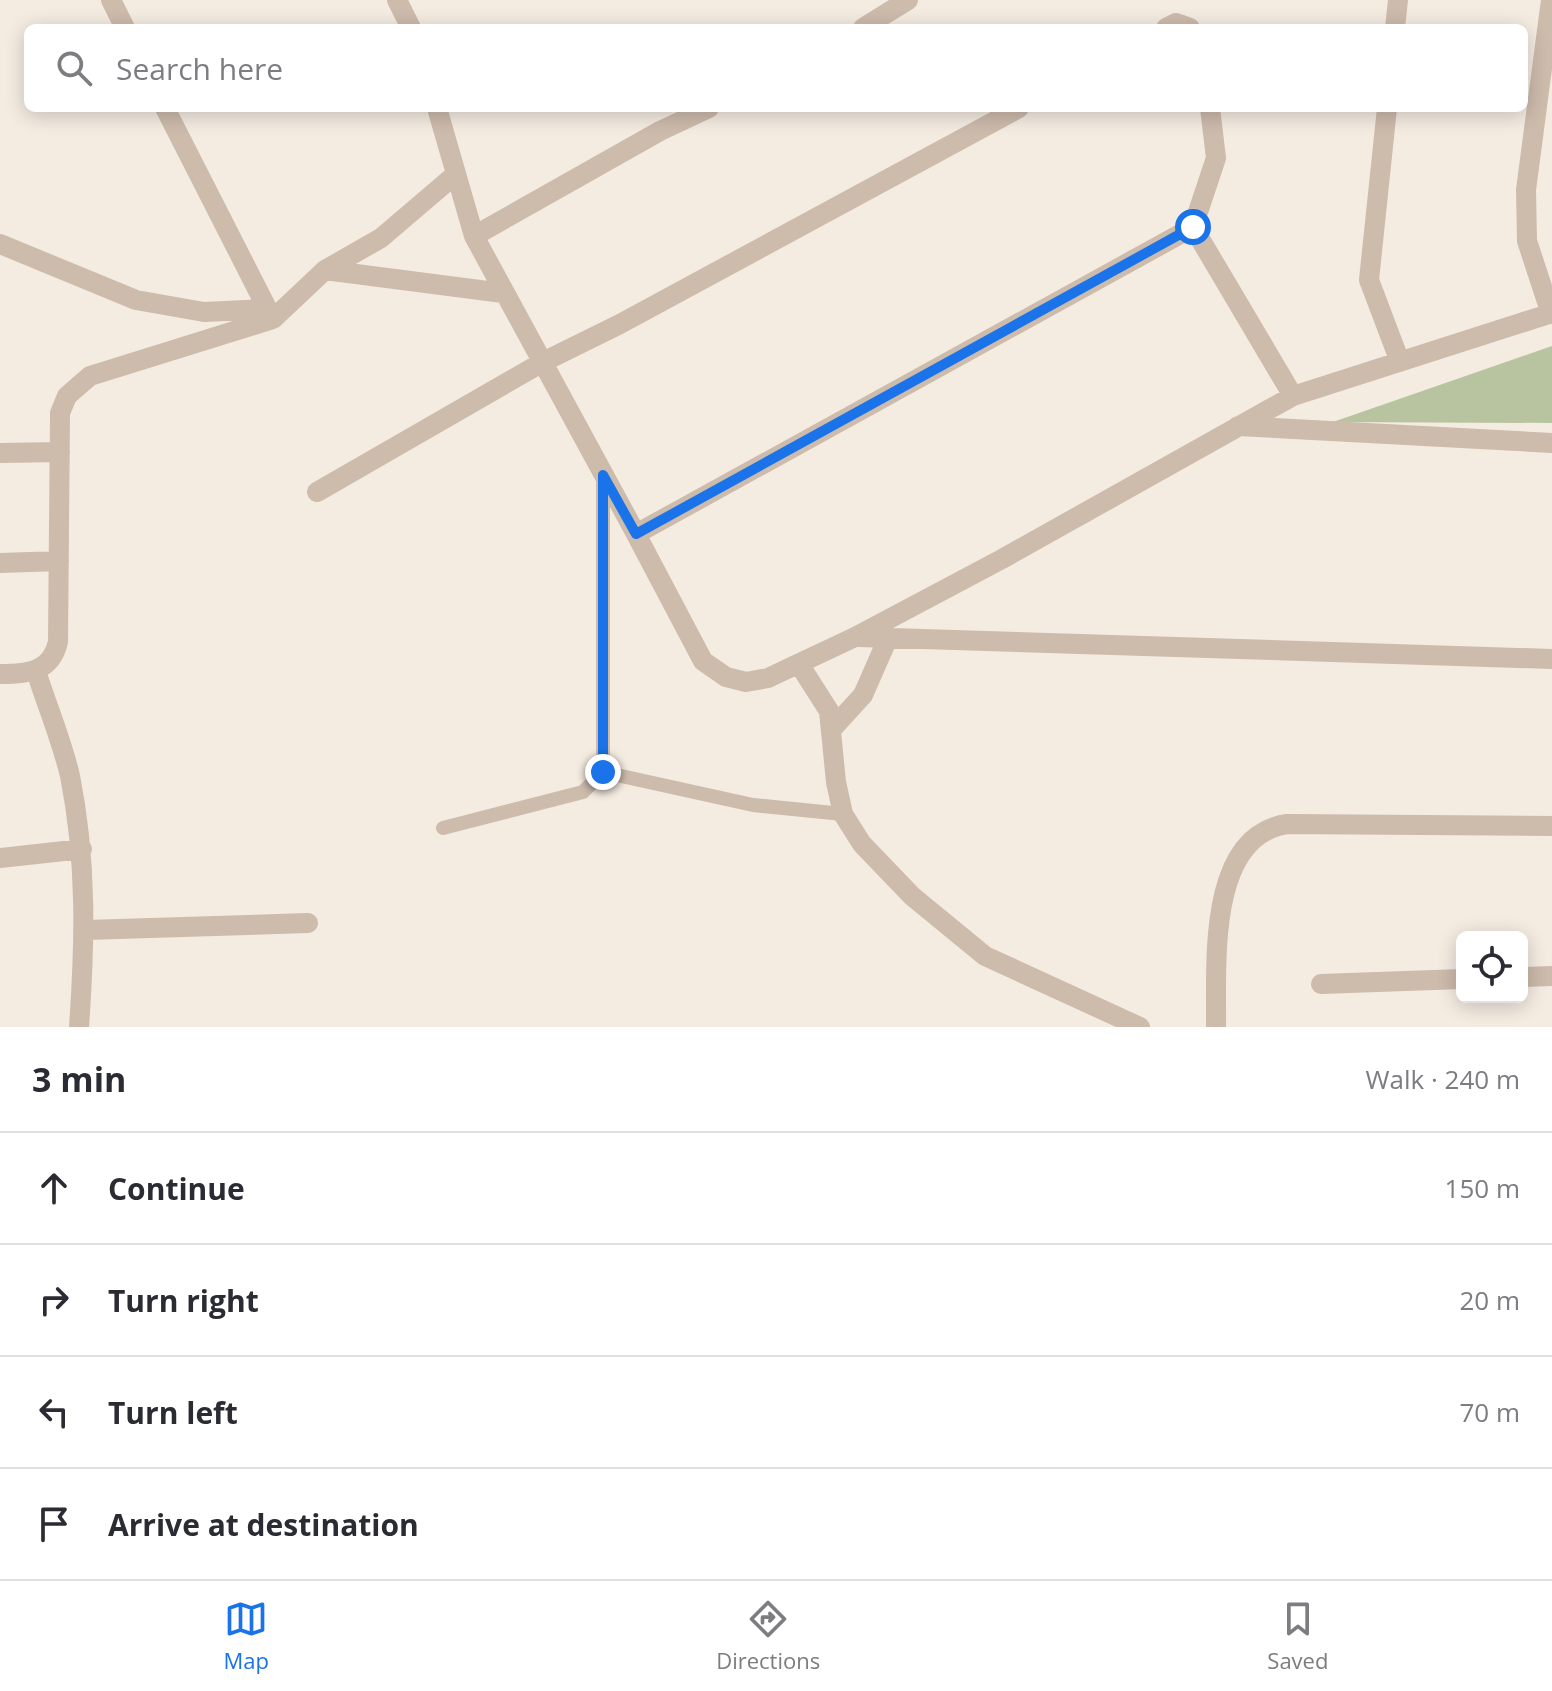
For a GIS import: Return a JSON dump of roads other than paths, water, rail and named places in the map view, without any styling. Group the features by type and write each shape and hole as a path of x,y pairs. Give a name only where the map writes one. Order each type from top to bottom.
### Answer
{"street":[{"path":"111,0 123,24"},
{"path":"397,0 409,24"},
{"path":"869,24 908,0"},
{"path":"1395,24 1398,0"},
{"path":"438,112 474,236 503,293 703,661 726,677 746,682 768,678 855,637 1293,396 1551,314 1527,241 1526,190 1551,0"},
{"path":"167,112 270,314"},
{"path":"474,236 660,131 700,112"},
{"path":"317,492 541,363 620,324 1012,112"},
{"path":"636,534 1193,227 1216,158 1210,112"},
{"path":"1387,112 1369,280 1400,362"},
{"path":"0,674 36,671 55,655 58,642 60,452 63,404 67,396 90,376 270,314 325,270 381,238 456,174"},
{"path":"1193,227 1293,396"},
{"path":"0,244 136,300 204,312 270,314"},
{"path":"325,270 503,293"},
{"path":"1238,426 1552,443"},
{"path":"0,453 60,452"},
{"path":"0,563 59,561"},
{"path":"855,637 1552,659"},
{"path":"831,730 863,695 888,638"},
{"path":"799,664 825,701 843,814 862,844 912,896 985,956 1140,1027"},
{"path":"36,671 69,774 82,849 86,930 79,1027"},
{"path":"1216,1027 1217,933 1232,868 1241,851 1263,831 1287,824 1552,826"},
{"path":"0,858 82,849"},
{"path":"86,930 308,923"},
{"path":"1528,977 1552,976"},
{"path":"1321,984 1456,979"}],"lane":[{"path":"443,828 583,792 603,772 603,475"},
{"path":"603,772 753,805 843,814"}]}
